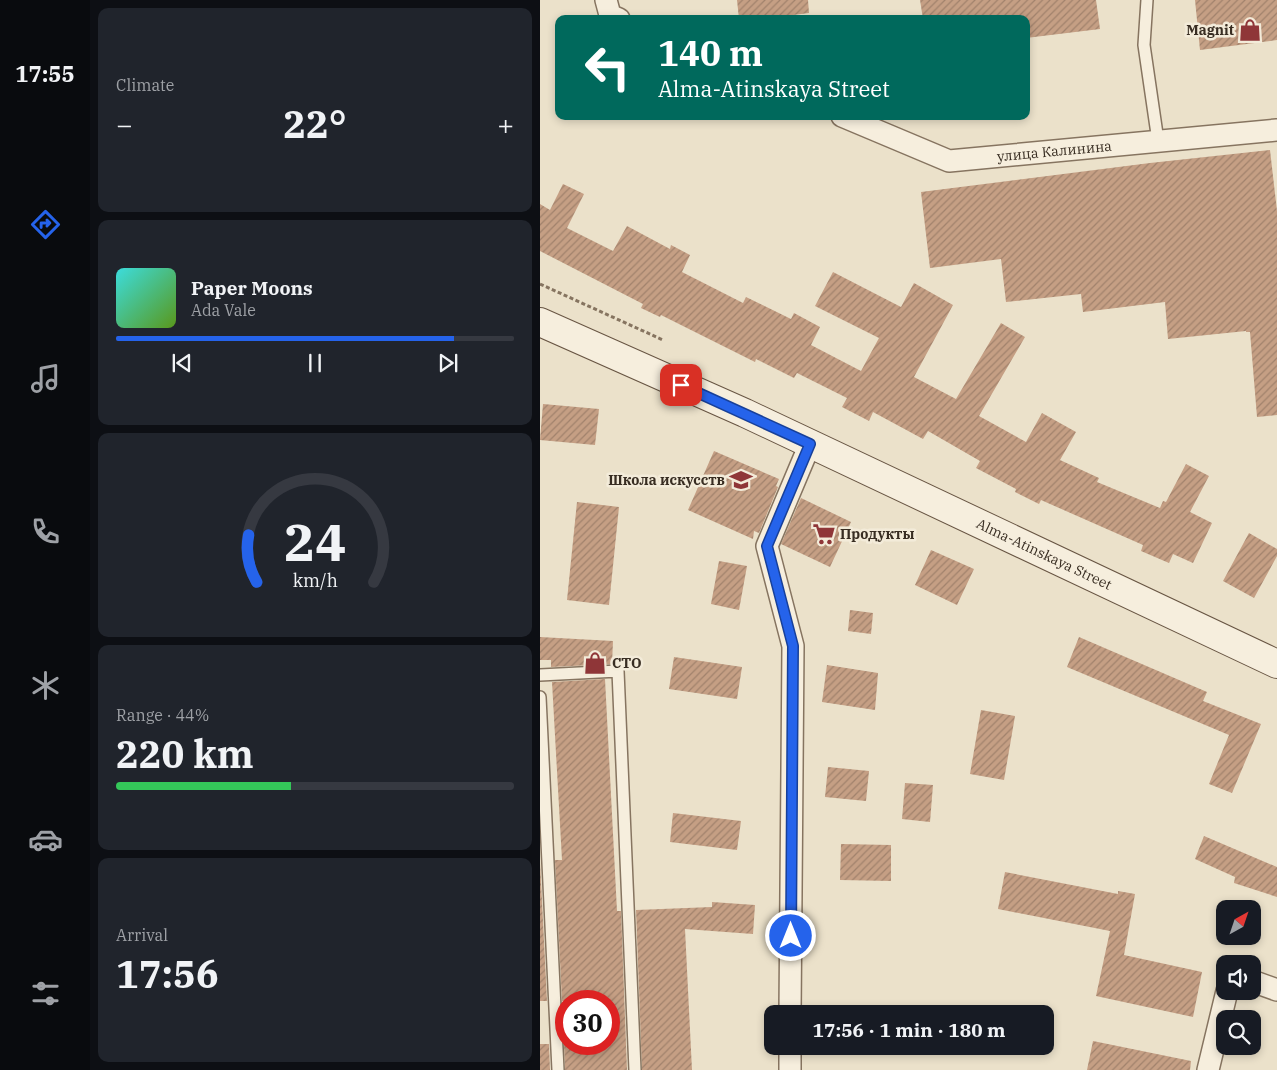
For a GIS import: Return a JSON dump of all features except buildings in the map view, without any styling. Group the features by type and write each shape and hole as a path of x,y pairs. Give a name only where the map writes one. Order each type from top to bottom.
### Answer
{"main road":[{"name":"Alma-Atinskaya Street","path":"540,322 810,444 1277,664"}],"street":[{"path":"606,0 610,15"},
{"name":"улица Калинина","path":"852,120 949,161 1277,130"},
{"path":"790,1005 793,646 767,546 810,444"},
{"path":"1261,984 1277,990"},
{"path":"1208,1070 1226,1000"},
{"path":"790,1055 790,1070"}],"lane":[{"path":"1147,0 1144,45 1158,141"},
{"path":"540,675 618,671 635,1070"},
{"path":"540,697 558,1070"}],"path":[{"path":"540,284 663,340"}],"place":[{"name":"Magnit","path":"1250,30"},
{"name":"Школа искусств","path":"741,480"},
{"name":"Продукты","path":"824,534"},
{"name":"СТО","path":"595,663"}],"route":[{"path":"681,385 810,444 767,546 793,646 791,936"}]}
